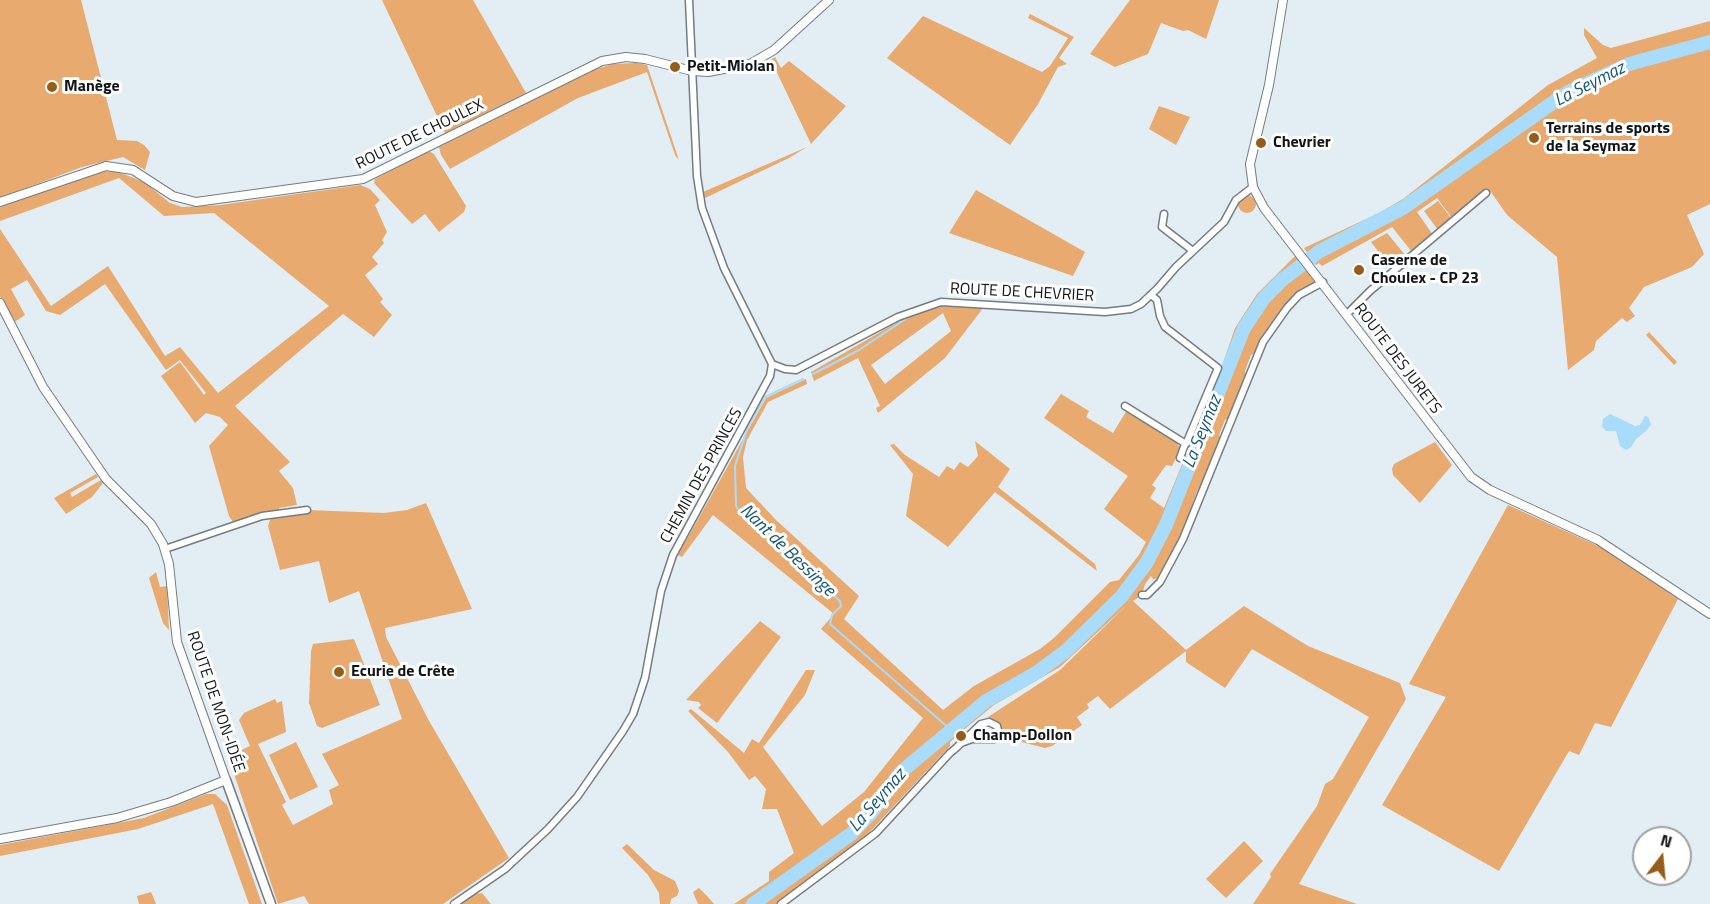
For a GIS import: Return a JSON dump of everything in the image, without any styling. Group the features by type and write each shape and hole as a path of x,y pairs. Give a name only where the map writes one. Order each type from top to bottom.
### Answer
{"main road":[{"name":"ROUTE DE MON-IDÉE","path":"226,780 271,904"}],"street":[{"path":"688,0 697,176 702,208 724,268 772,364"},
{"name":"ROUTE DE CHOULEX","path":"0,202 106,166 133,170 173,196 196,202 355,181 373,176 602,61 626,57 645,59 692,71 721,71 756,61 774,50 829,0"},
{"name":"ROUTE DES JURETS","path":"1283,0 1269,85 1250,159 1252,186 1264,208 1471,477 1490,490 1598,540 1710,614"},
{"name":"ROUTE DE CHEVRIER","path":"772,364 784,369 796,370 898,316 930,304 958,301 1119,311 1141,304 1224,222 1236,200 1252,186"},
{"path":"1347,314 1370,291 1486,193"},
{"path":"1164,214 1162,227 1193,251"},
{"path":"1142,595 1147,595 1160,582 1183,539 1263,342 1293,301 1323,282"},
{"path":"1151,295 1157,300 1165,327 1218,368 1180,458"},
{"name":"ROUTE DE MON-IDÉE","path":"0,303 43,387 106,478 151,525 165,549 177,642 226,780"},
{"name":"CHEMIN DES PRINCES","path":"454,904 505,869 548,829 577,797 623,731 633,714 645,678 661,591 673,555 767,384 772,364"},
{"path":"1125,406 1185,444"},
{"path":"165,549 262,516 307,510"},
{"path":"781,904 876,833 961,743 981,724 988,722 997,726 999,734 990,740 972,739 961,743"},
{"path":"0,839 126,815 226,780"}],"shaded area":[{"name":"Manège","path":"0,0 81,0 117,140 137,141 144,145 150,152 145,170 123,157 82,167 0,198"},
{"path":"382,0 473,0 526,93 445,133"},
{"path":"1130,0 1219,0 1206,39 1188,30 1183,31 1161,23 1148,54 1115,67 1090,54"},
{"path":"1030,14 1074,37 1059,58 1067,64 1058,67 1038,104 1010,145 887,58 923,16 1042,72 1050,66 1068,38 1028,18"},
{"path":"1710,21 1710,204 1687,215 1704,254 1692,267 1644,287 1629,308 1635,316 1627,322 1622,318 1596,341 1594,350 1568,370 1557,257 1507,215 1491,192 1455,222 1437,198 1417,212 1433,235 1412,252 1392,227 1322,266 1319,263 1316,265 1304,248 1379,213 1403,199 1548,85 1597,58 1584,35 1584,28 1603,45 1611,48"},
{"path":"775,57 781,68 789,61 846,106 811,144 771,60"},
{"path":"613,64 647,65 679,160 675,155 647,72 578,98 450,169 441,155 439,147 596,69"},
{"path":"1159,106 1190,117 1176,145 1149,129"},
{"path":"807,147 789,158 705,198 703,192"},
{"path":"429,151 434,154 466,206 464,212 439,232 425,214 412,224 374,183 375,179"},
{"path":"116,171 144,182 170,203 182,207 220,205 360,185 370,189 380,200 375,205 387,232 382,240 384,243 372,257 378,264 365,275 383,299 380,302 392,315 374,337 343,314 235,406 290,462 279,471 293,488 297,505 233,522 229,516 209,446 228,425 220,417 206,413 195,423 161,376 180,362 204,395 206,393 180,360 166,370 105,284 60,315 46,311 27,280 11,289 25,315 13,323 0,296 0,229 51,306 108,266 165,356 180,347 218,393 329,306 214,213 164,216 119,178 0,221 0,207 97,172"},
{"path":"976,190 1085,252 1073,276 949,233"},
{"path":"1247,195 1253,198 1256,204 1253,210 1247,213 1241,210 1238,204 1241,198"},
{"path":"1438,201 1451,218 1438,230 1424,211"},
{"path":"1387,233 1406,256 1391,268 1371,242"},
{"path":"1296,255 1311,273 1323,282 1299,295 1257,353 1251,355 1245,371 1247,377 1232,416 1225,420 1219,435 1222,441 1204,486 1198,489 1192,505 1195,510 1162,579 1153,579 1151,576 1145,584 1142,595 1133,601 1186,650 1244,606 1308,646 1400,683 1406,699 1299,884 1357,904 1253,904 1271,877 1270,874 1317,806 1325,784 1333,779 1369,717 1252,649 1225,688 1186,662 1186,651 1110,709 1098,696 1087,704 1089,708 1077,717 1082,725 1052,746 1045,748 1002,737 1001,724 988,717 1060,670 1129,603 1060,667 994,705 950,742 950,746 865,837 776,904 734,904 769,881 769,872 794,853 777,809 762,809 766,789 755,776 749,780 728,752 688,711 691,709 744,753 752,739 759,743 806,670 815,670 805,695 763,747 822,826 864,792 923,718 821,629 834,614 713,515 682,557 678,555 766,398 806,379 807,384 768,402 747,440 743,457 746,488 776,520 859,596 844,619 943,710 974,686 1040,649 1054,638 1110,582 1119,580 1139,555 1146,542 1104,509 1128,476 1044,418 1061,394 1089,411 1086,417 1113,433 1127,410 1175,440 1180,448 1172,466 1166,465 1152,485 1156,488 1150,498 1164,508 1219,375 1235,328 1257,294"},
{"path":"946,305 983,308 945,358 878,413 876,408 880,406 858,358 814,381 811,372 910,315","holes":["943,313 951,331 885,384 871,365"]},
{"path":"1649,332 1677,362 1674,365 1646,335"},
{"path":"975,441 1010,469 998,487 1095,564 1097,571 995,492 948,547 906,516 913,474 890,445 894,444 905,455 939,477 947,466 954,470 960,462 968,467 978,456"},
{"path":"1435,442 1452,465 1420,503 1393,475 1392,469 1394,464"},
{"path":"96,474 98,477 70,493 72,497 101,480 103,483 92,497 66,514 54,498"},
{"path":"426,503 472,609 385,628 386,637 428,719 509,858 443,904 309,904 304,896 278,904 230,762 237,760 237,752 250,746 239,720 244,713 275,699 277,703 282,701 286,732 258,744 286,802 282,805 293,825 333,804 329,790 339,785 322,754 402,719 359,591 329,603 319,561 280,570 268,526 271,517 307,510 384,513 407,510"},
{"path":"1508,505 1607,550 1678,599 1611,727 1595,723 1579,755 1569,751 1499,871 1382,805 1446,697 1409,684"},
{"path":"156,572 160,587 167,586 169,630 163,623 149,578"},
{"path":"760,621 781,637 717,723 698,708 701,705 699,702 686,700"},
{"name":"Ecurie de Crête","path":"354,639 380,705 322,728 317,726 309,703 313,644"},
{"path":"296,742 318,787 290,800 269,755"},
{"path":"206,794 215,794 227,805 262,904 249,904 213,804 138,829 0,856 0,845 144,818"},
{"path":"1244,841 1263,861 1226,898 1206,879"},
{"path":"627,844 654,870 675,881 679,891 677,896 671,899 670,904 660,904 659,893 648,875 622,848"},
{"path":"699,888 714,904 698,904 693,892"},
{"path":"151,892 156,904 139,904 137,896"},
{"path":"482,893 491,904 460,904 475,894"}],"water":[{"path":"1610,414 1635,426 1640,425 1645,416 1651,424 1626,450 1620,446 1616,431 1606,431 1602,426 1603,419"}],"waterway":[{"name":"La Seymaz","path":"753,904 851,834 872,812 901,772 986,701 1036,673 1066,651 1122,596 1147,562 1166,525 1244,328 1264,298 1282,280 1320,251 1403,208 1568,92 1629,64 1710,42"},
{"name":"Nant de Bessinge","path":"813,374 859,350 907,318"},
{"name":"Nant de Bessinge","path":"803,379 765,397 748,427 735,466 736,506 743,515 840,601 841,606 832,615 830,624 951,730"}],"place":[{"name":"Petit-Miolan","path":"675,67"},
{"name":"Manège","path":"52,87"},
{"name":"Terrains de sports de la Seymaz","path":"1534,138"},
{"name":"Chevrier","path":"1261,143"},
{"name":"Caserne de Choulex - CP 23","path":"1359,270"},
{"name":"Ecurie de Crête","path":"339,672"},
{"name":"Champ-Dollon","path":"961,736"}]}
